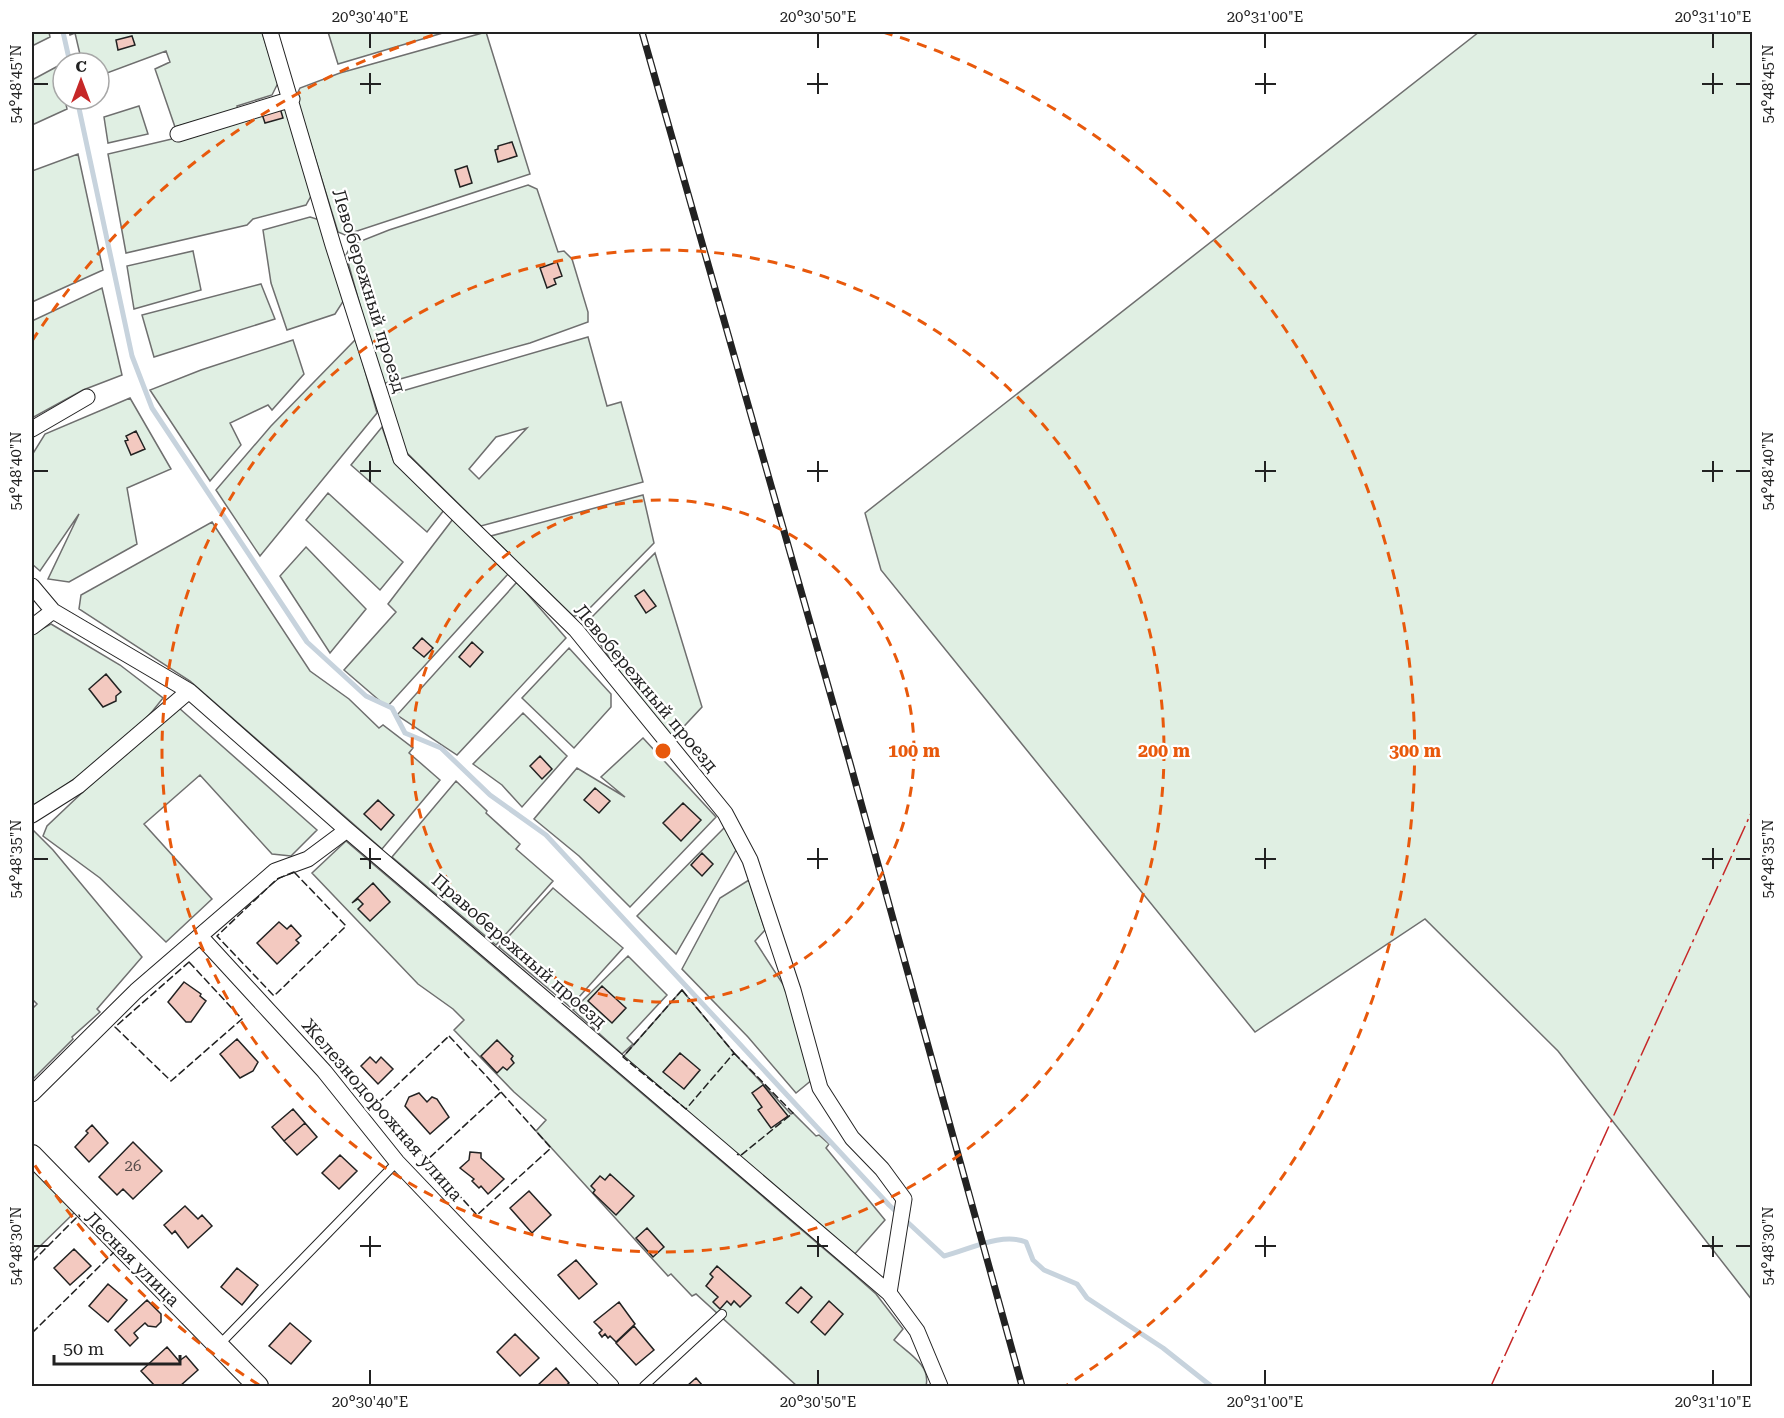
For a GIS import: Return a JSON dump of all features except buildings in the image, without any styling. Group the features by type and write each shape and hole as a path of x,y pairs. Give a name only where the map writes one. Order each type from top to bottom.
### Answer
{"street":[{"name":"Левобережный проезд","path":"270,32 401,459 576,630 725,813 750,860 793,990 820,1088 852,1138 882,1169 904,1199 889,1293"},
{"path":"178,134 292,99"},
{"path":"32,429 87,397"},
{"name":"Правобережный проезд","path":"32,586 52,611 189,691 346,830 889,1293 917,1331 940,1386"},
{"path":"32,627 52,611"},
{"path":"32,815 78,786 189,691"},
{"path":"32,1094 136,991 275,871 308,859 346,830"},
{"name":"Железнодорожная улица","path":"200,936 324,1071 397,1162 611,1386"},
{"name":"Лесная улица","path":"32,1155 258,1386"}],"lane":[{"path":"218,1346 397,1162"},
{"path":"644,1386 722,1314"}],"green space":[{"path":"32,32 49,32 50,37 32,46"},
{"path":"69,32 262,32 278,83 272,95 237,106 238,109 175,127 155,69 170,62 166,51 111,72 111,51 79,51 75,33 70,35"},
{"path":"328,32 446,32 338,64"},
{"path":"486,32 530,174 345,235 338,232 296,96 300,88 340,73"},
{"path":"1479,32 1752,32 1752,1300 1558,1051 1425,919 1255,1032 881,570 865,513"},
{"path":"51,70 51,111 63,111 32,125 32,80"},
{"path":"139,106 148,134 108,143 104,117"},
{"path":"286,106 311,196 306,205 253,219 247,225 126,253 108,154 193,134"},
{"path":"78,154 103,270 32,302 32,171"},
{"path":"528,185 537,189 558,252 564,251 572,259 588,312 588,322 530,343 382,384 346,255 351,245 389,230"},
{"path":"310,217 320,220 344,300 335,314 287,330 271,283 263,230"},
{"path":"193,251 201,290 134,309 127,266"},
{"path":"261,284 275,319 154,357 142,315"},
{"path":"102,288 122,375 83,390 32,418 32,321"},
{"path":"588,337 607,406 621,402 643,482 481,526 405,451 385,396","holes":["527,428 479,479 469,469 496,437"]},
{"path":"356,339 377,413 260,556 216,490 271,426"},
{"path":"293,340 304,374 272,410 268,405 230,423 241,445 210,481 150,390 201,370"},
{"path":"130,398 171,469 127,488 137,544 69,582 48,579 79,514 40,571 32,564 32,455 45,434"},
{"path":"382,427 394,462 444,510 427,532 351,465"},
{"path":"328,493 403,562 380,590 306,520"},
{"path":"643,495 654,543 582,616 573,616 491,536"},
{"path":"453,519 508,574 387,707 344,670 396,612 388,604"},
{"path":"212,522 310,671 349,699 379,728 383,725 413,748 409,753 440,780 382,849 190,681 79,609 81,595"},
{"path":"306,547 366,609 330,653 280,576"},
{"path":"655,553 702,707 673,738 611,660 592,630 589,620"},
{"path":"517,582 566,638 457,755 397,715"},
{"path":"51,624 120,665 163,698 119,745 32,809 32,634"},
{"path":"569,648 611,694 611,707 574,748 522,698"},
{"path":"179,708 317,830 291,856 272,854 200,775 144,824 212,899 166,942 100,878 43,836 47,826 87,788"},
{"path":"523,713 567,756 522,807 502,785 473,764"},
{"path":"643,738 716,817 630,907 579,856 534,819 577,768 625,797 601,777"},
{"path":"456,781 520,844 516,849 553,881 496,945 392,857"},
{"path":"725,827 736,850 676,954 637,916"},
{"path":"32,829 53,850 142,957 97,1009 100,1012 72,1037 73,1039 32,1080 32,1009 37,1004 32,999"},
{"path":"346,841 876,1294 903,1329 894,1340 922,1366 927,1379 926,1386 797,1386 696,1294 692,1296 671,1274 668,1276 536,1131 546,1120 514,1092 454,1030 464,1020 453,1009 418,984 312,873"},
{"path":"749,880 765,930 755,941 788,992 813,1079 796,1093 748,1037 682,969 720,898"},
{"path":"553,888 623,948 570,1007 499,947"},
{"path":"628,956 667,995 627,1038 633,1044 622,1054 573,1010"},
{"path":"682,990 734,1053 791,1114 793,1113 816,1136 819,1135 829,1144 826,1148 885,1220 853,1256 623,1057"},
{"path":"32,1166 75,1212 32,1254"}],"waterway":[{"path":"63,32 67,51"},
{"path":"80,111 132,356 152,408 307,642 366,696 392,708 405,733 441,748 490,795 546,835 889,1205 944,1256 996,1240 1016,1239 1026,1242 1033,1260 1044,1270 1077,1284 1087,1298 1163,1348 1211,1386"}],"railway":[{"path":"642,32 850,763 1022,1386"}],"fence":[{"path":"294,872 346,926 274,996 217,936 277,879 294,872"},
{"path":"189,962 242,1019 171,1081 115,1027 189,962"},
{"path":"682,990 734,1053 686,1109 623,1057 682,990"},
{"path":"449,1036 501,1092 427,1160 377,1104 449,1036"},
{"path":"734,1053 793,1113 740,1156 737,1154"},
{"path":"501,1092 551,1148 477,1215 427,1160 501,1092"},
{"path":"32,1262 79,1215 80,1217"},
{"path":"32,1333 114,1252"}],"power":[{"path":"1491,1386 1752,811"}]}
